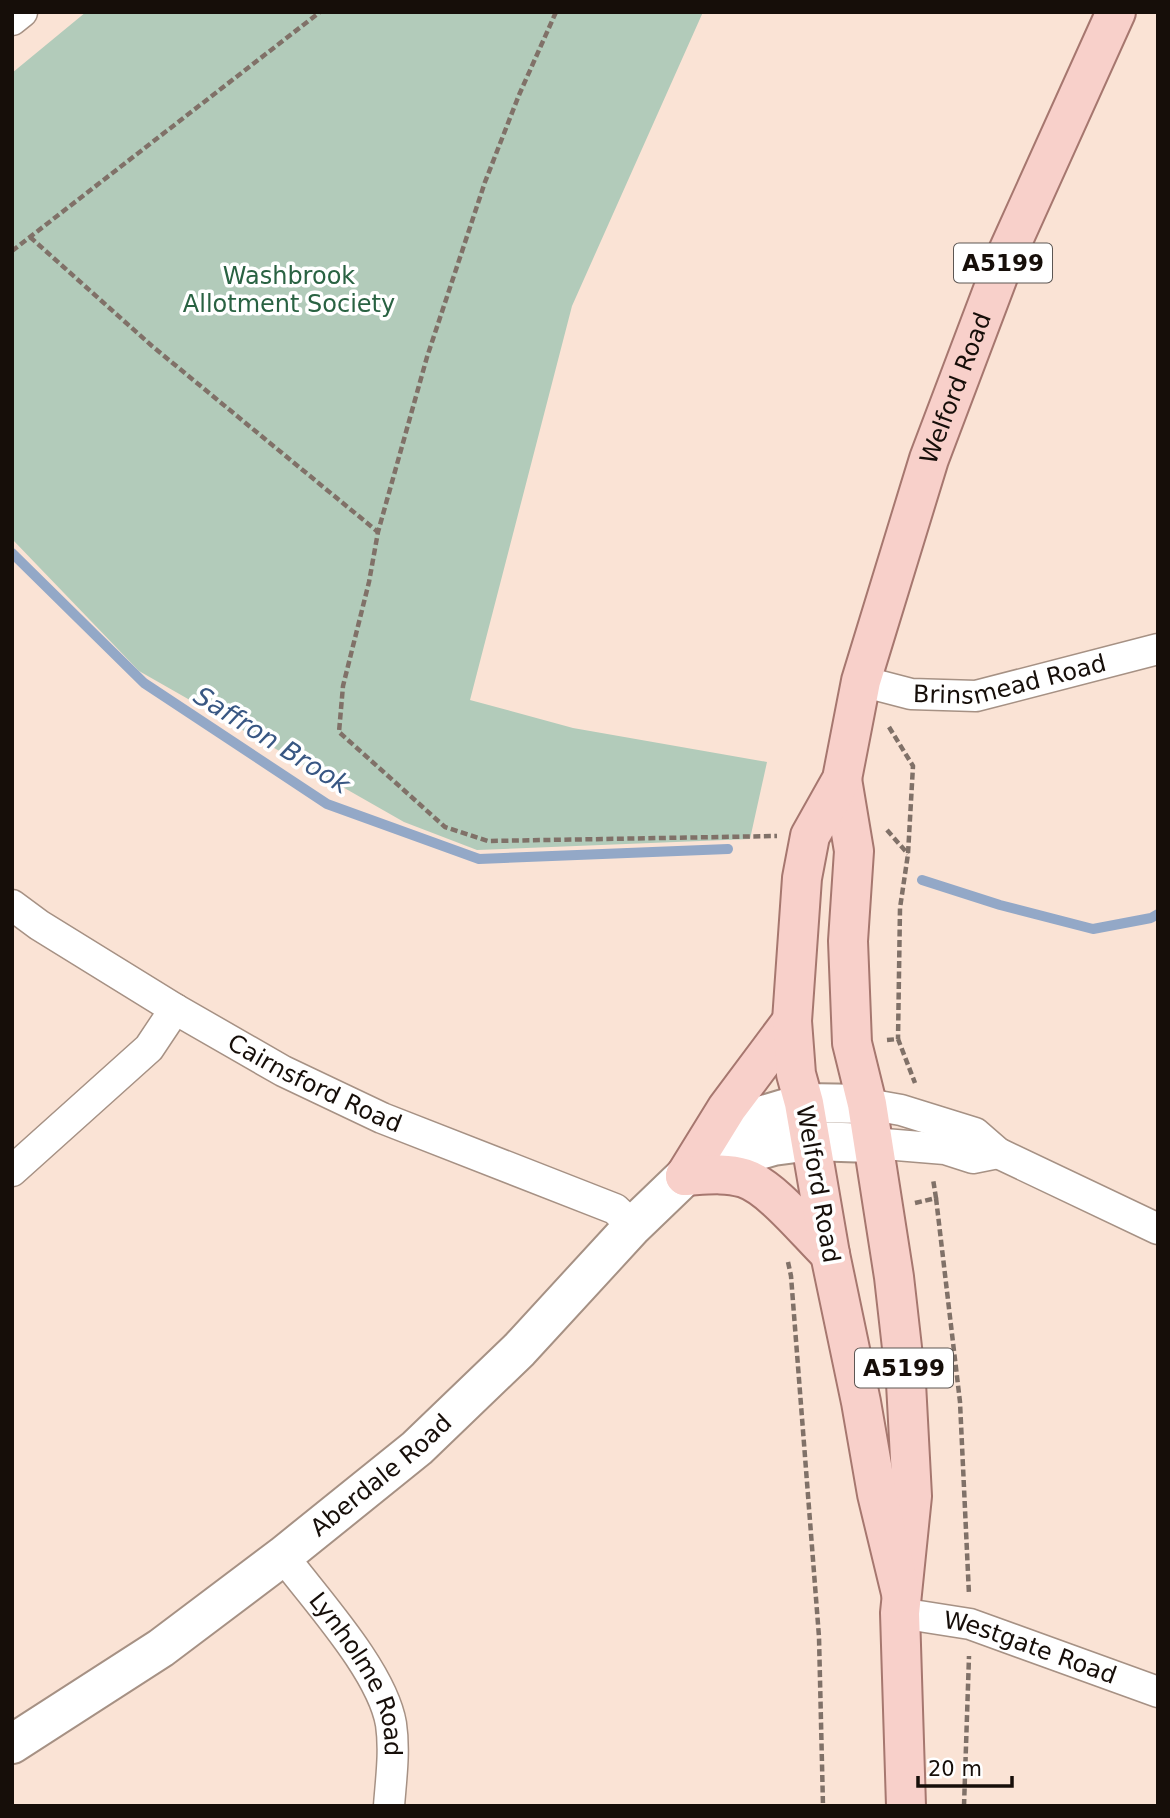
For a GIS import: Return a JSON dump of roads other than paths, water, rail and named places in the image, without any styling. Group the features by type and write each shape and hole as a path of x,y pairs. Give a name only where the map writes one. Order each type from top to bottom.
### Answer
{"main road":[{"name":"Welford Road","path":"901,1603 877,1494 859,1389 830,1254 804,1103 796,1074 792,1021 801,891 810,836 842,779 861,681 929,459 1005,258 1116,12"},
{"name":"Welford Road","path":"842,779 854,851 848,941 852,1043 867,1104 894,1277 906,1383 912,1496 901,1603 906,1806"},
{"path":"792,1021 727,1108 697,1168 747,1178 772,1194 830,1254"}],"street":[{"path":"12,20 22,12"},
{"name":"Brinsmead Road","path":"861,681 911,694 976,696 1158,649"},
{"name":"Cairnsford Road","path":"12,905 39,925 175,1009 283,1071 382,1118 615,1209 633,1227"},
{"path":"12,1171 149,1048 175,1009"},
{"name":"Aberdale Road","path":"12,1744 161,1648 283,1556 417,1448 519,1350 633,1227 697,1168 721,1138 750,1119 804,1103 867,1104"},
{"path":"867,1104 901,1110 975,1133 998,1153 1158,1229"},
{"path":"697,1168 773,1146 811,1141 945,1149 972,1158 998,1153"},
{"name":"Lynholme Road","path":"283,1556 364,1662 386,1703 393,1740 389,1806"},
{"name":"Westgate Road","path":"901,1603 970,1624 1158,1692"}],"waterway":[{"name":"Saffron Brook","path":"12,553 144,683 327,804 479,859 728,849"},
{"path":"922,880 1000,905 1093,929 1151,918 1158,914"}],"park label":[{"name":"Washbrook Allotment Society","path":"289,290"}]}
